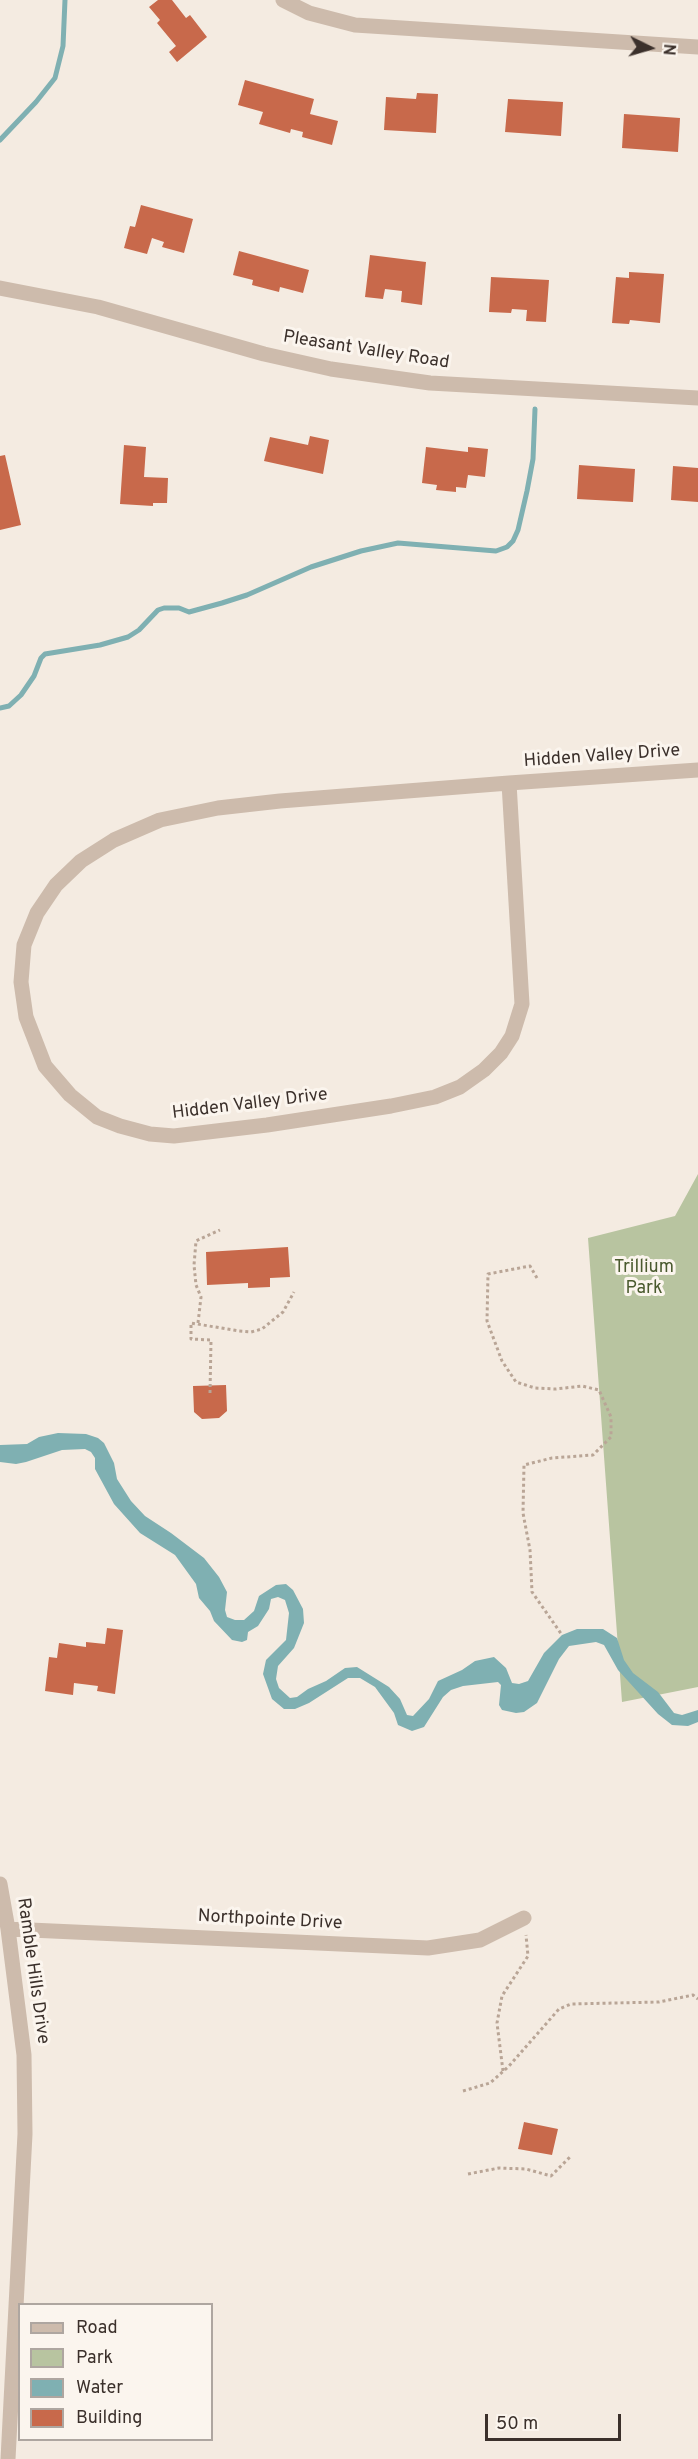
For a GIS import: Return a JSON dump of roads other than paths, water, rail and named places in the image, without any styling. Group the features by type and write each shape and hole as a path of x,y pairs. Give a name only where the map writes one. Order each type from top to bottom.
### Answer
{"street":[{"path":"283,0 309,13 355,25 698,47"},
{"name":"Pleasant Valley Road","path":"0,288 98,307 264,354 331,369 430,383 698,398"},
{"name":"Hidden Valley Drive","path":"509,783 522,1004 512,1036 501,1053 484,1070 460,1087 435,1097 391,1106 267,1125 174,1136 150,1134 97,1117 70,1095 45,1066 26,1017 21,982 24,945 37,913 56,885 81,861 114,840 160,820 218,808 280,801 509,783 698,770"},
{"name":"Ramble Hills Drive","path":"0,1884 24,2055 25,2134 8,2459"},
{"name":"Northpointe Drive","path":"8,1929 428,1947 480,1940 524,1918"}],"water":[{"path":"58,1433 86,1434 104,1443 114,1463 117,1479 131,1501 145,1516 204,1558 219,1577 227,1592 225,1610 227,1617 244,1620 254,1611 259,1596 276,1585 286,1584 293,1590 303,1609 304,1623 294,1648 278,1666 276,1679 279,1688 290,1698 297,1697 345,1668 357,1667 389,1687 400,1699 407,1715 413,1716 429,1699 438,1681 475,1661 494,1657 506,1668 512,1683 519,1684 528,1681 544,1653 562,1635 577,1629 603,1629 617,1638 624,1660 633,1673 658,1692 674,1713 682,1715 698,1710 698,1722 688,1726 672,1725 658,1714 618,1670 604,1645 596,1642 569,1646 559,1659 537,1703 524,1712 502,1710 499,1705 501,1685 498,1682 463,1686 451,1690 443,1697 424,1727 412,1731 398,1725 394,1713 375,1687 360,1678 348,1678 309,1703 295,1709 284,1709 272,1699 263,1674 266,1660 286,1640 289,1613 285,1600 278,1597 271,1599 269,1609 258,1626 248,1632 247,1640 242,1642 232,1640 214,1621 210,1611 199,1598 196,1584 175,1555 140,1533 114,1504 95,1469 95,1458 91,1452 85,1449 62,1450 16,1464 0,1462 0,1445 27,1444 39,1437"}],"waterway":[{"path":"0,140 55,78 63,46 65,0"},
{"path":"0,708 9,706 21,695 45,654 100,645 128,637 139,630 158,610 164,608 179,608 189,612 222,603 247,595 311,567 361,551 398,543 496,551 507,547 518,530 527,491 533,459 535,409"}],"park label":[{"name":"Trillium Park","path":"644,1278"}]}
